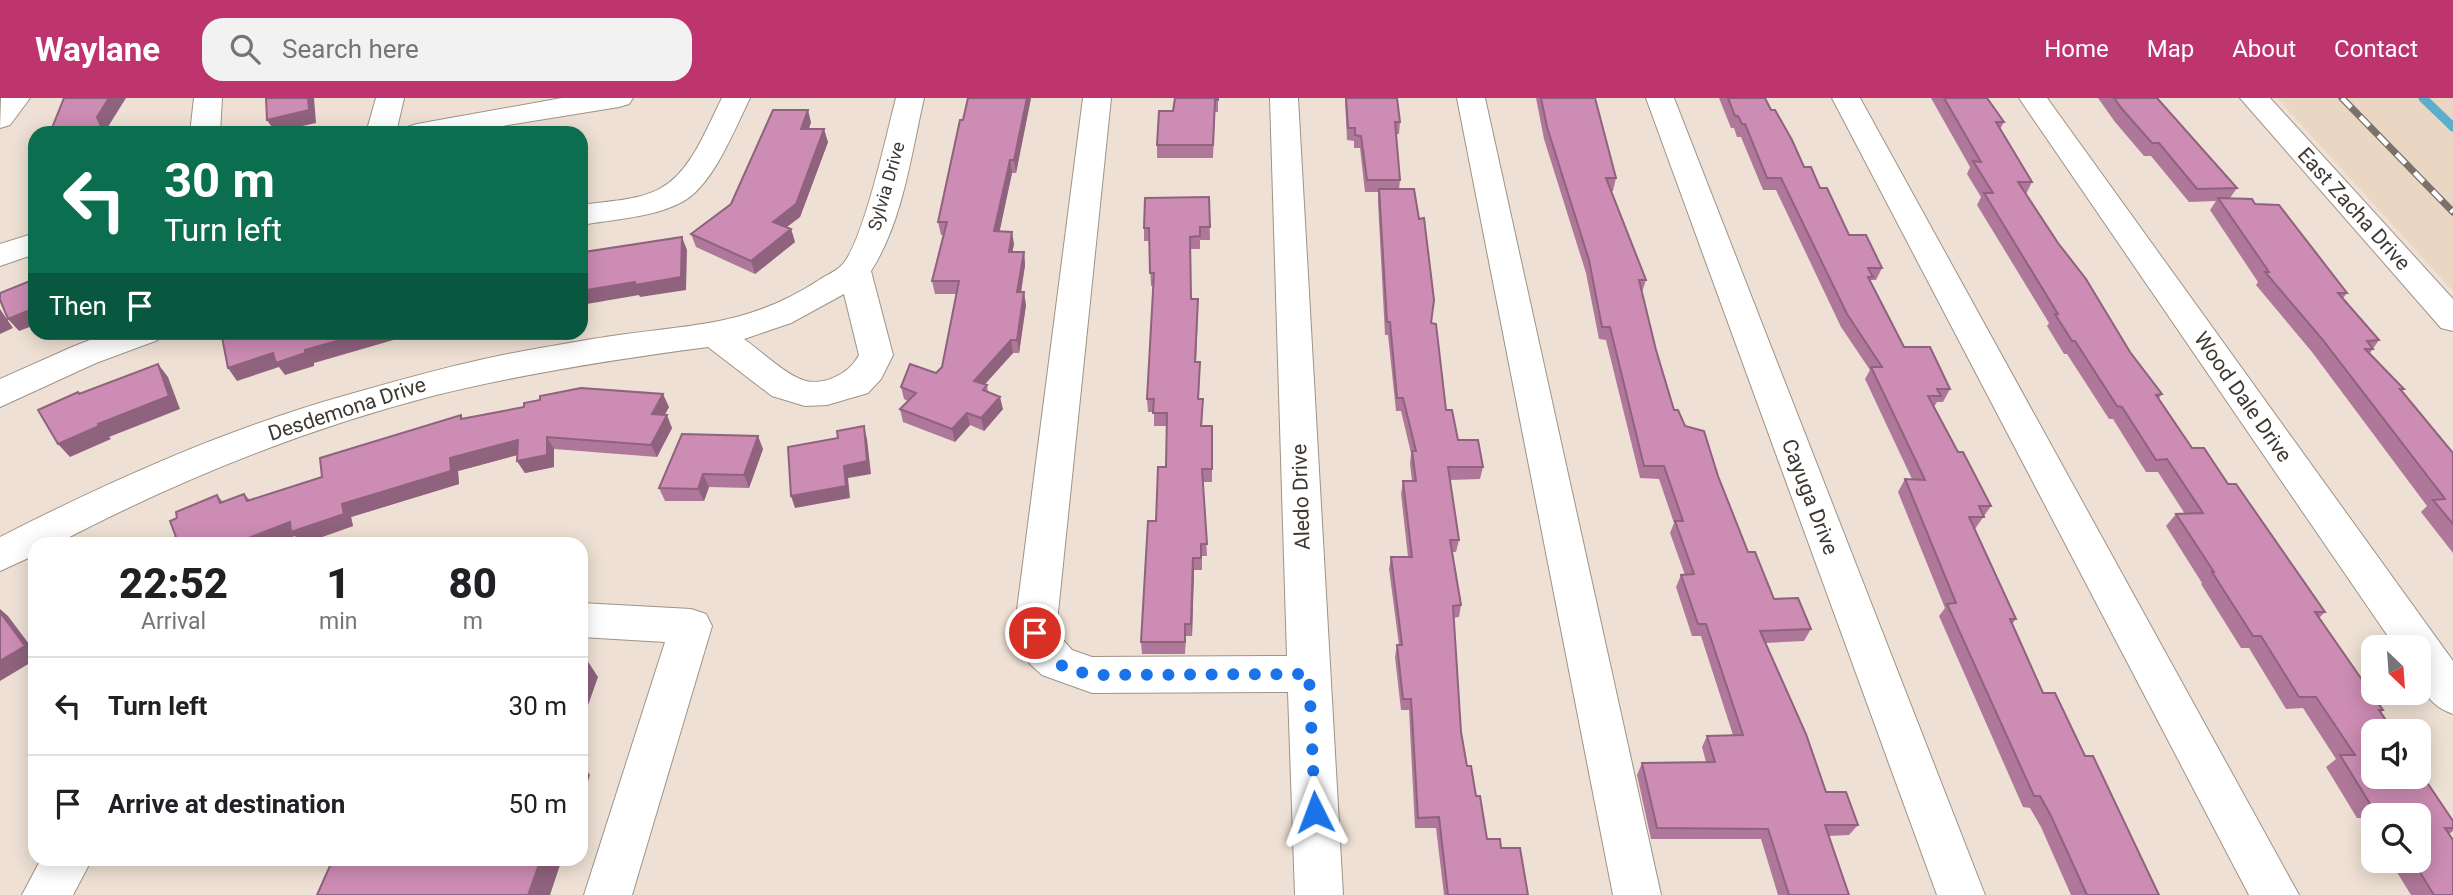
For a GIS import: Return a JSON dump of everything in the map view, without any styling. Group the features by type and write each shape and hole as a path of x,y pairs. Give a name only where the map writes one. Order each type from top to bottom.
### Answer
{"street":[{"path":"0,119 16,98"},
{"path":"206,126 208,98"},
{"path":"383,126 390,98"},
{"path":"451,126 619,98"},
{"path":"588,214 652,202 679,191 708,152 736,98"},
{"name":"Sylvia Drive","path":"715,335 751,327 788,312 821,295 855,271 869,246 910,98"},
{"path":"1097,98 1035,633 1044,654 1066,669 1092,675 1309,674"},
{"name":"Aledo Drive","path":"1284,98 1319,895"},
{"path":"1471,98 1637,895"},
{"name":"Cayuga Drive","path":"1660,98 1961,895"},
{"path":"1846,98 2274,895"},
{"name":"Wood Dale Drive","path":"2033,98 2453,695"},
{"name":"East Zacha Drive","path":"2254,98 2453,320"},
{"path":"0,256 28,246"},
{"path":"715,335 785,387 805,393 827,393 855,384 869,370 876,355 855,271"},
{"name":"Desdemona Drive","path":"33,537 195,461 338,409 437,381 555,356 715,335"},
{"path":"0,394 125,340"},
{"name":"Desdemona Drive","path":"0,555 28,540"},
{"path":"588,620 691,626 608,895"},
{"path":"46,895 64,866"}],"shaded area":[{"path":"2277,98 2453,98 2453,291"}],"building":[{"path":"64,98 109,98 97,117 101,126 53,126"},
{"path":"266,98 308,98 309,110 267,120"},
{"path":"968,98 1027,98 1014,160 1010,160 994,231 1012,232 1009,252 1024,252 1017,292 1024,292 1017,340 1011,340 974,381 987,385 983,390 1000,397 981,418 967,413 952,429 900,409 916,393 901,387 910,364 936,373 942,367 959,281 932,281 947,222 938,222 960,120 963,120"},
{"path":"1175,98 1218,98 1215,100 1213,145 1157,145 1159,111 1173,111"},
{"path":"1346,98 1397,98 1400,122 1395,122 1400,180 1367,180 1361,136 1355,135 1355,128 1348,128"},
{"path":"1541,98 1595,98 1616,178 1606,178 1646,280 1639,280 1674,410 1678,410 1685,426 1704,431 1718,476 1748,552 1755,552 1774,599 1798,598 1811,629 1760,631 1806,734 1826,792 1846,792 1858,825 1825,825 1849,895 1789,895 1768,829 1657,828 1642,763 1715,762 1707,736 1743,735 1706,624 1698,624 1681,575 1694,574 1675,521 1683,521 1664,466 1644,466 1610,327 1602,327 1589,260 1547,127"},
{"path":"1728,98 1765,98 1771,110 1775,110 1804,167 1811,167 1820,188 1827,188 1849,235 1866,235 1882,268 1868,268 1873,277 1868,277 1904,347 1930,347 1950,389 1937,389 1941,396 1928,396 1958,452 1963,452 1991,506 1979,506 1984,517 1969,517 2016,619 2010,619 2043,693 2055,693 2085,756 2093,756 2159,895 2087,895 2051,816 2040,796 2034,796 1947,604 1956,603 1905,479 1925,480 1871,367 1882,367 1847,314 1781,178 1767,178 1745,124 1735,116"},
{"path":"1944,98 1987,98 2004,122 1996,122 2032,182 2018,182 2058,243 2086,279 2130,352 2162,394 2156,395 2192,448 2204,448 2228,484 2236,484 2325,612 2315,612 2361,678 2361,705 2380,705 2383,710 2379,710 2385,719 2361,719 2361,789 2431,788 2453,821 2453,828 2445,828 2453,840 2453,895 2434,895 2420,873 2431,873 2431,803 2370,803 2340,755 2355,755 2316,697 2299,697 2261,636 2253,636 2176,514 2203,513 2167,459 2156,460 2122,407 2117,406 2075,341 2072,341 1984,193 1993,193 1973,161 1981,162"},
{"path":"2114,98 2157,98 2237,188 2197,189 2159,143 2152,143"},
{"path":"773,110 808,110 801,129 824,129 796,204 773,222 791,229 751,261 691,234 731,204"},
{"path":"1379,189 1414,189 1419,219 1424,218 1434,300 1431,323 1436,324 1446,410 1452,410 1458,440 1478,440 1483,467 1448,467 1459,540 1450,540 1461,605 1453,606 1461,732 1467,766 1471,766 1476,796 1480,796 1487,839 1500,839 1501,848 1520,848 1528,895 1448,895 1439,817 1418,818 1411,699 1403,699 1397,645 1402,645 1391,557 1412,557 1403,481 1416,481 1412,451 1416,451 1403,398 1397,398 1390,322 1387,322"},
{"path":"1209,197 1210,227 1200,227 1200,236 1190,237 1191,299 1198,299 1195,362 1200,362 1198,399 1203,399 1201,426 1212,426 1212,469 1202,469 1207,544 1201,544 1201,558 1193,558 1191,624 1185,624 1185,642 1141,642 1148,521 1156,521 1158,467 1166,467 1167,413 1153,413 1154,399 1147,399 1154,273 1150,273 1149,228 1144,228 1145,198"},
{"path":"2218,198 2252,199 2255,204 2279,205 2347,293 2338,293 2379,340 2367,341 2373,349 2365,349 2404,389 2400,389 2453,453 2453,524 2433,500 2445,499 2322,339 2265,272 2269,272"},
{"path":"682,237 681,277 588,290 588,251"},
{"path":"28,282 28,311 8,319 0,293"},
{"path":"223,340 340,340 305,350 305,353 276,363 273,353 228,368"},
{"path":"158,364 169,396 98,424 99,426 58,444 38,410 78,392 79,394"},
{"path":"581,388 663,394 652,414 667,415 651,445 547,437 547,455 517,461 518,440 450,458 451,471 342,504 344,514 291,532 290,522 251,537 176,537 170,521 177,518 176,512 217,495 220,503 244,494 247,501 322,477 320,458 461,415 461,419 524,407 524,403 540,400 540,396"},
{"path":"864,426 867,461 844,466 846,486 791,496 788,447 838,438 837,431"},
{"path":"682,434 758,436 744,475 703,474 698,489 659,488"},
{"path":"0,612 25,646 0,661"},
{"path":"330,866 538,866 528,895 317,895"}],"waterway":[{"path":"2423,98 2453,127"}],"railway":[{"path":"2342,98 2453,212"}],"route":[{"path":"1035,633 1044,654 1066,669 1092,675 1309,674 1315,812"}]}
